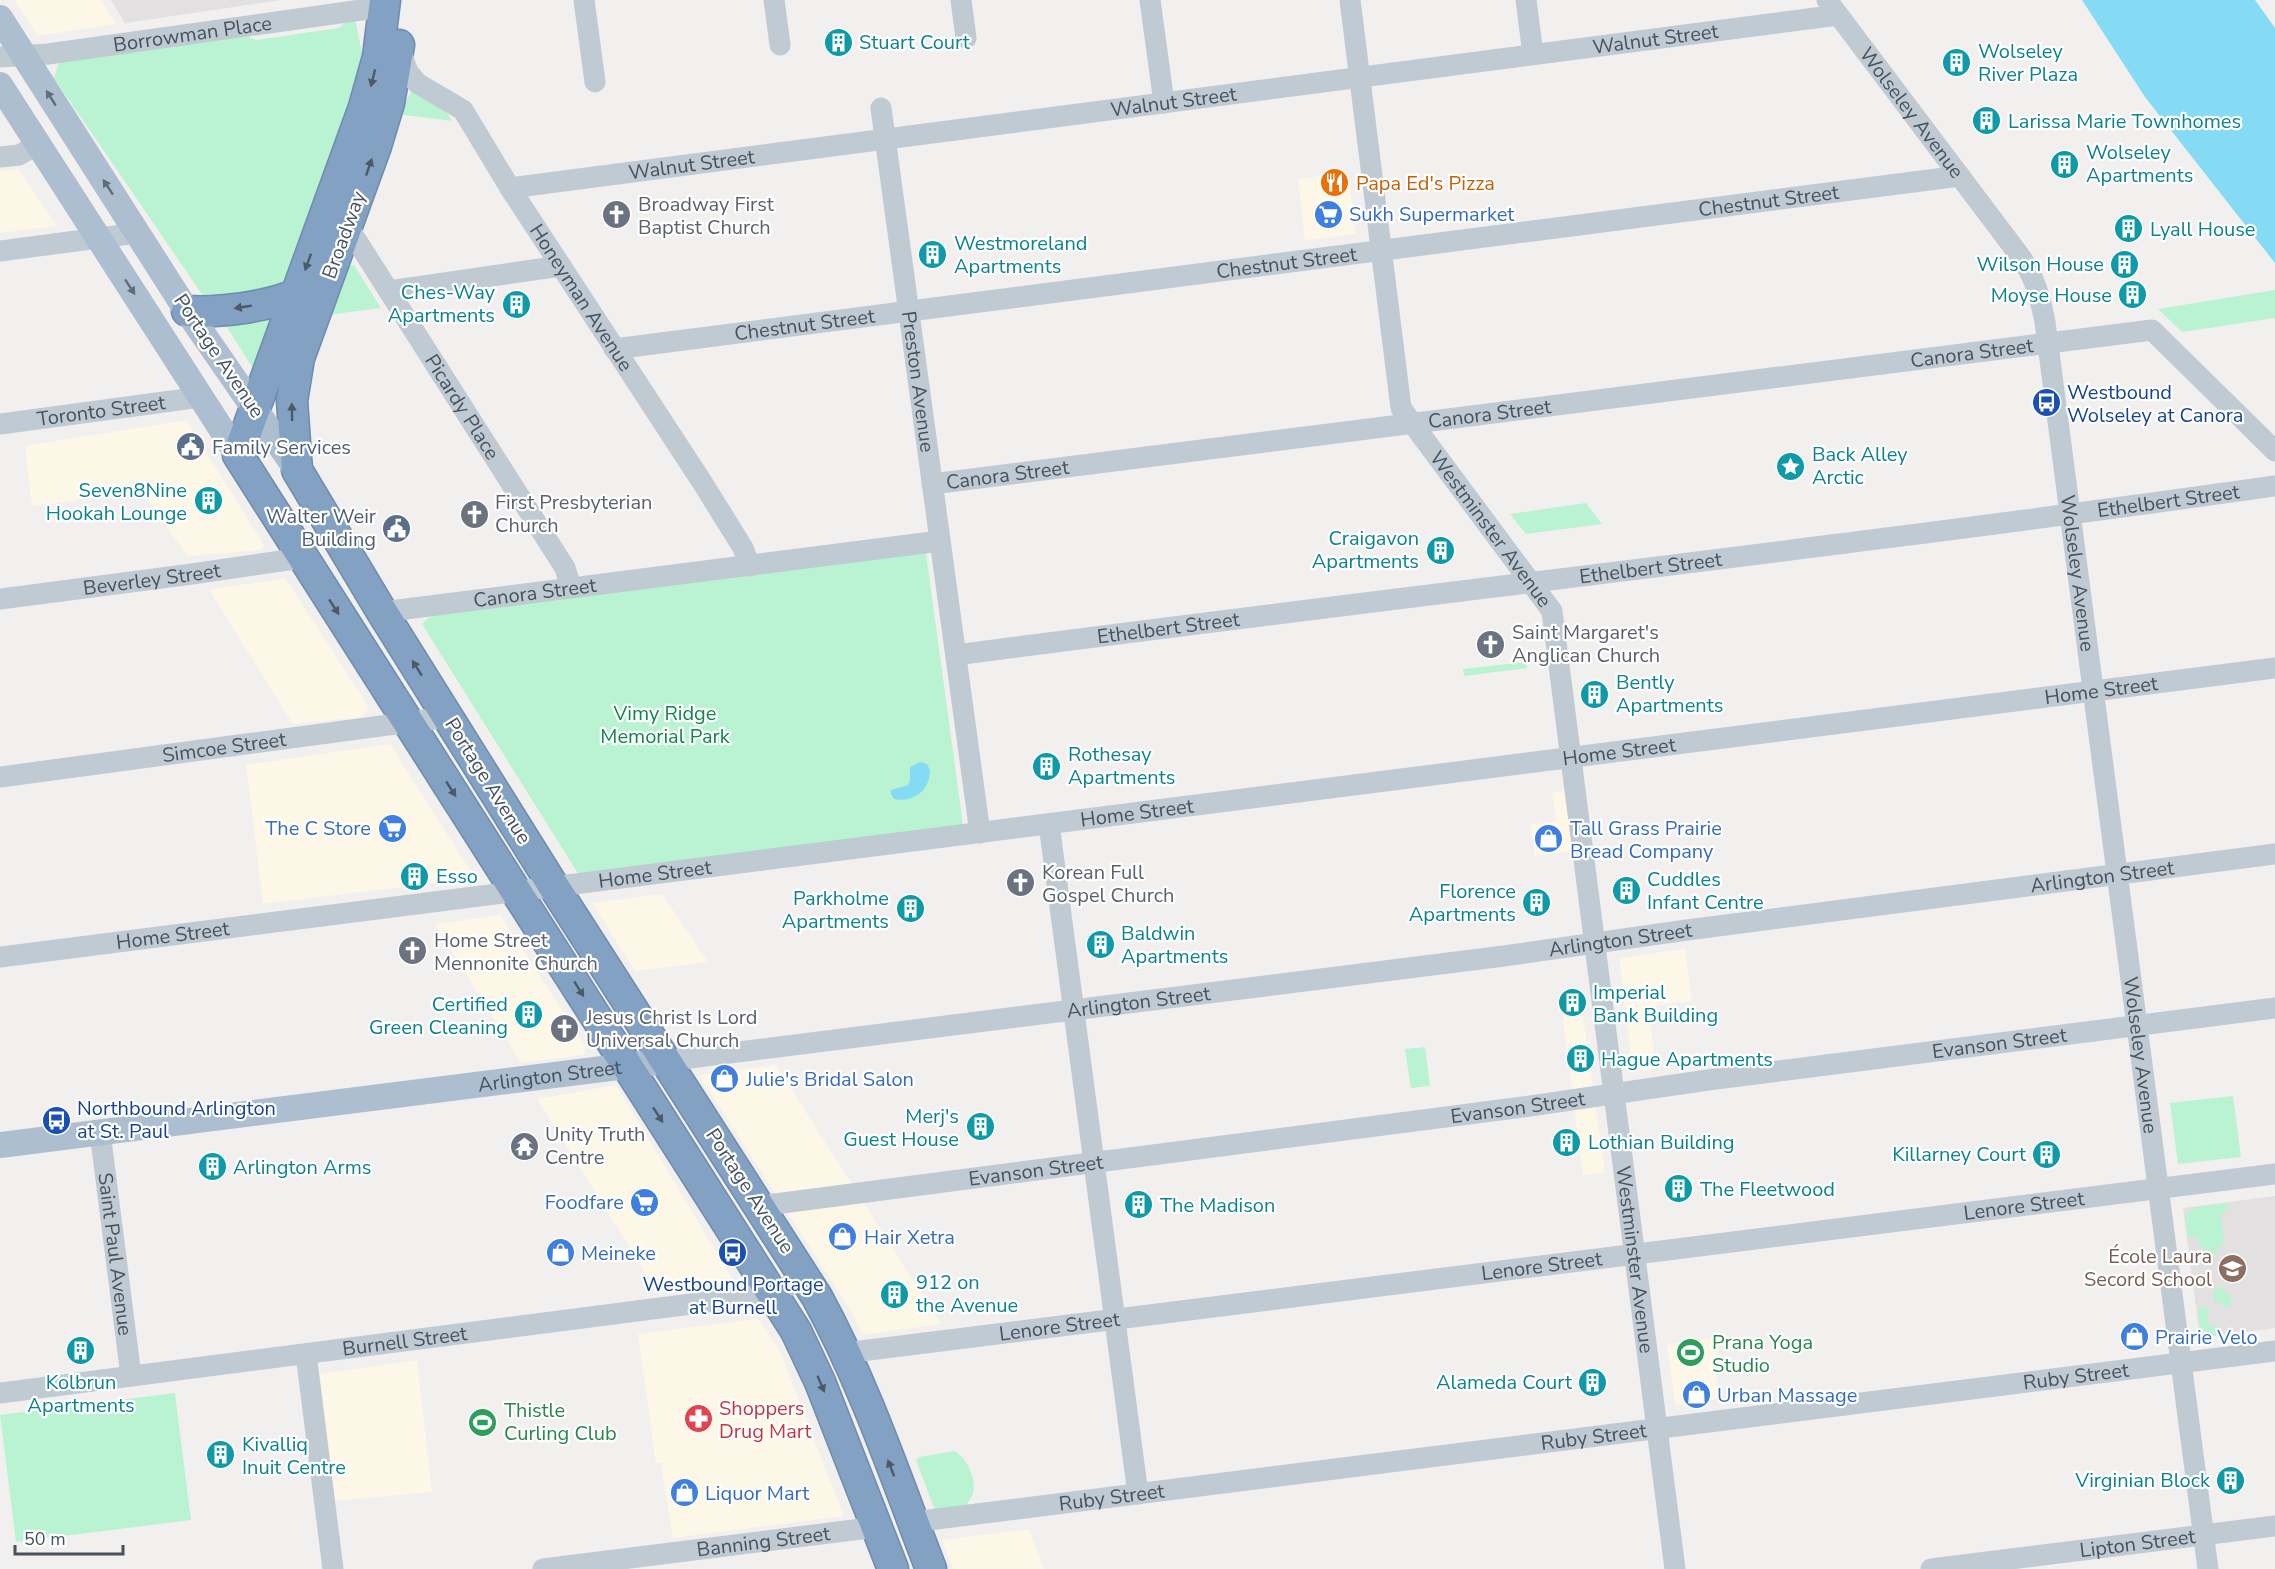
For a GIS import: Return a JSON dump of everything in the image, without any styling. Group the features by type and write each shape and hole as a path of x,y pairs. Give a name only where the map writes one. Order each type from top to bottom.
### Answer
{"highway":[{"name":"Broadway","path":"297,470 292,420 294,377 348,227 389,103 399,46 388,3"},
{"name":"Broadway","path":"238,455 369,92 388,3"},
{"path":"187,312 209,312 271,302 297,294"},
{"name":"Portage Avenue","path":"238,455 302,558 518,891 796,1331 820,1382 893,1569"},
{"name":"Portage Avenue","path":"297,470 382,612 554,887 806,1279 845,1353 931,1569"}],"main road":[{"name":"Portage Avenue","path":"0,18 12,56 137,233 187,312 297,470"},
{"name":"Portage Avenue","path":"0,85 238,455"},
{"name":"Arlington Street","path":"0,1145 666,1060"}],"street":[{"path":"584,0 595,82"},
{"path":"774,0 780,45"},
{"path":"961,0 966,38"},
{"path":"1150,0 1164,103"},
{"name":"Westminster Avenue","path":"1350,0 1401,408 1552,611 1676,1569"},
{"path":"1526,0 1533,54"},
{"name":"Borrowman Place","path":"12,56 368,9 388,3"},
{"name":"Walnut Street","path":"510,188 1533,54 1832,7"},
{"name":"Wolseley Avenue","path":"1832,7 2020,256 2032,275 2042,307 2208,1569"},
{"name":"Honeyman Avenue","path":"399,46 408,72 417,83 463,110 510,188 702,482 743,548 750,566"},
{"name":"Preston Avenue","path":"881,108 980,833"},
{"path":"0,157 19,155 38,144"},
{"name":"Chestnut Street","path":"614,349 1960,176"},
{"name":"Picardy Place","path":"348,227 565,568 571,587"},
{"path":"0,251 137,233"},
{"path":"389,291 561,266"},
{"name":"Canora Street","path":"932,484 2152,330 2275,451"},
{"name":"Toronto Street","path":"0,424 201,397"},
{"name":"Ethelbert Street","path":"956,655 1642,570 2275,486"},
{"name":"Canora Street","path":"382,612 940,541"},
{"name":"Beverley Street","path":"0,599 302,558"},
{"name":"Home Street","path":"0,957 2275,668"},
{"name":"Simcoe Street","path":"0,777 448,717"},
{"path":"1048,824 1138,1494"},
{"name":"Arlington Street","path":"666,1060 1594,944 2275,854"},
{"name":"Evanson Street","path":"759,1206 2136,1024 2275,1008"},
{"name":"Saint Paul Avenue","path":"100,1132 131,1376"},
{"name":"Lenore Street","path":"845,1353 2275,1174"},
{"name":"Burnell Street","path":"0,1393 595,1317 772,1292 806,1279"},
{"name":"Ruby Street","path":"912,1522 2275,1351"},
{"path":"306,1354 333,1569"},
{"name":"Lipton Street","path":"1931,1569 2275,1526"},
{"name":"Banning Street","path":"543,1569 877,1527"}],"shaded area":[{"path":"14,0 101,0 116,24 38,36"},
{"path":"111,0 282,0 125,23"},
{"path":"18,169 57,226 0,233 0,171"},
{"path":"1348,172 1356,234 1305,240 1298,179"},
{"path":"186,420 264,545 261,550 187,556 142,492 32,506 25,446"},
{"path":"285,578 369,707 363,717 293,724 209,590"},
{"path":"390,744 475,878 263,904 246,765"},
{"path":"1565,791 1573,851 1535,856 1530,825 1556,821 1552,793"},
{"path":"662,894 708,962 635,971 592,903"},
{"path":"500,915 586,1047 583,1055 521,1063 435,924"},
{"path":"1685,949 1692,1001 1648,1007 1656,1069 1633,1072 1619,958"},
{"path":"1580,995 1605,1173 1583,1175 1560,998"},
{"path":"776,1065 941,1324 862,1335 853,1314 699,1075"},
{"path":"616,1085 733,1280 657,1291 537,1099"},
{"name":"École Laura Secord School","path":"2275,1196 2275,1328 2200,1338 2183,1208"},
{"path":"758,1319 779,1349 844,1516 673,1538 661,1463 656,1463 638,1334"},
{"path":"1716,1338 1718,1359 1714,1360 1719,1399 1675,1405 1667,1344"},
{"path":"417,1360 432,1492 335,1501 320,1374"},
{"path":"1029,1529 1044,1569 953,1569 942,1540"}],"green space":[{"path":"355,19 363,58 355,88 280,294 208,303 54,78 59,62 243,34 256,40 339,28 346,21"},
{"path":"417,83 441,103 452,121 398,114"},
{"path":"354,265 381,308 327,315 345,266"},
{"path":"2275,290 2275,318 2182,332 2158,309"},
{"path":"278,306 254,370 223,321"},
{"path":"1586,503 1602,524 1526,534 1510,514"},
{"name":"Vimy Ridge Memorial Park","path":"926,553 963,825 579,875 422,624 436,614"},
{"path":"1526,662 1527,668 1464,676 1463,669"},
{"path":"1425,1047 1430,1086 1411,1088 1405,1049"},
{"path":"2233,1096 2241,1157 2178,1164 2170,1103"},
{"path":"2229,1203 2221,1216 2224,1242 2213,1256 2199,1245 2198,1237 2188,1238 2185,1215 2190,1213 2191,1208"},
{"path":"2218,1286 2230,1295 2232,1306 2225,1307 2215,1302 2213,1293"},
{"path":"2207,1307 2209,1326 2217,1325 2219,1335 2208,1336 2206,1330 2200,1329 2198,1309"},
{"path":"175,1393 191,1520 16,1542 0,1415"},
{"path":"954,1451 963,1458 970,1469 973,1493 966,1506 936,1513 916,1460 919,1457"}],"water":[{"path":"2082,0 2255,0 2275,28 2275,263 2145,97"},
{"path":"920,762 927,764 930,770 924,789 920,794 908,799 894,799 891,790 908,785 910,767"}],"place":[{"name":"Stuart Court","path":"838,42"},
{"name":"Wolseley River Plaza","path":"1957,62"},
{"name":"Larissa Marie Townhomes","path":"1987,121"},
{"name":"Wolseley Apartments","path":"2065,164"},
{"name":"Papa Ed's Pizza","path":"1335,183"},
{"name":"Sukh Supermarket","path":"1328,214"},
{"name":"Broadway First Baptist Church","path":"617,215"},
{"name":"Lyall House","path":"2129,229"},
{"name":"Westmoreland Apartments","path":"933,254"},
{"name":"Wilson House","path":"2125,264"},
{"name":"Moyse House","path":"2133,295"},
{"name":"Ches-Way Apartments","path":"516,304"},
{"name":"Westbound Wolseley at Canora","path":"2046,403"},
{"name":"Family Services","path":"191,447"},
{"name":"Back Alley Arctic","path":"1791,466"},
{"name":"Seven8Nine Hookah Lounge","path":"208,501"},
{"name":"First Presbyterian Church","path":"474,514"},
{"name":"Walter Weir Building","path":"397,528"},
{"name":"Craigavon Apartments","path":"1440,550"},
{"name":"Saint Margaret's Anglican Church","path":"1491,644"},
{"name":"Bently Apartments","path":"1595,694"},
{"name":"Rothesay Apartments","path":"1047,766"},
{"name":"The C Store","path":"392,828"},
{"name":"Tall Grass Prairie Bread Company","path":"1549,839"},
{"name":"Esso","path":"415,876"},
{"name":"Korean Full Gospel Church","path":"1021,883"},
{"name":"Cuddles Infant Centre","path":"1626,890"},
{"name":"Florence Apartments","path":"1537,902"},
{"name":"Parkholme Apartments","path":"910,909"},
{"name":"Baldwin Apartments","path":"1100,944"},
{"name":"Home Street Mennonite Church","path":"413,951"},
{"name":"Imperial Bank Building","path":"1572,1003"},
{"name":"Certified Green Cleaning","path":"529,1015"},
{"name":"Jesus Christ Is Lord Universal Church","path":"565,1028"},
{"name":"Hague Apartments","path":"1580,1059"},
{"name":"Julie's Bridal Salon","path":"725,1079"},
{"name":"Northbound Arlington at St. Paul","path":"56,1120"},
{"name":"Merj's Guest House","path":"980,1127"},
{"name":"Lothian Building","path":"1567,1142"},
{"name":"Unity Truth Centre","path":"524,1146"},
{"name":"Killarney Court","path":"2047,1154"},
{"name":"Arlington Arms","path":"212,1167"},
{"name":"The Fleetwood","path":"1679,1189"},
{"name":"Foodfare","path":"645,1202"},
{"name":"The Madison","path":"1139,1205"},
{"name":"Hair Xetra","path":"843,1237"},
{"name":"Meineke","path":"560,1253"},
{"name":"Westbound Portage at Burnell","path":"733,1253"},
{"name":"École Laura Secord School","path":"2233,1268"},
{"name":"912 on the Avenue","path":"895,1294"},
{"name":"Prairie Velo","path":"2134,1337"},
{"name":"Kolbrun Apartments","path":"81,1351"},
{"name":"Prana Yoga Studio","path":"1691,1353"},
{"name":"Alameda Court","path":"1593,1382"},
{"name":"Urban Massage","path":"1696,1395"},
{"name":"Shoppers Drug Mart","path":"698,1419"},
{"name":"Thistle Curling Club","path":"483,1422"},
{"name":"Kivalliq Inuit Centre","path":"221,1455"},
{"name":"Virginian Block","path":"2231,1480"},
{"name":"Liquor Mart","path":"684,1493"}]}
